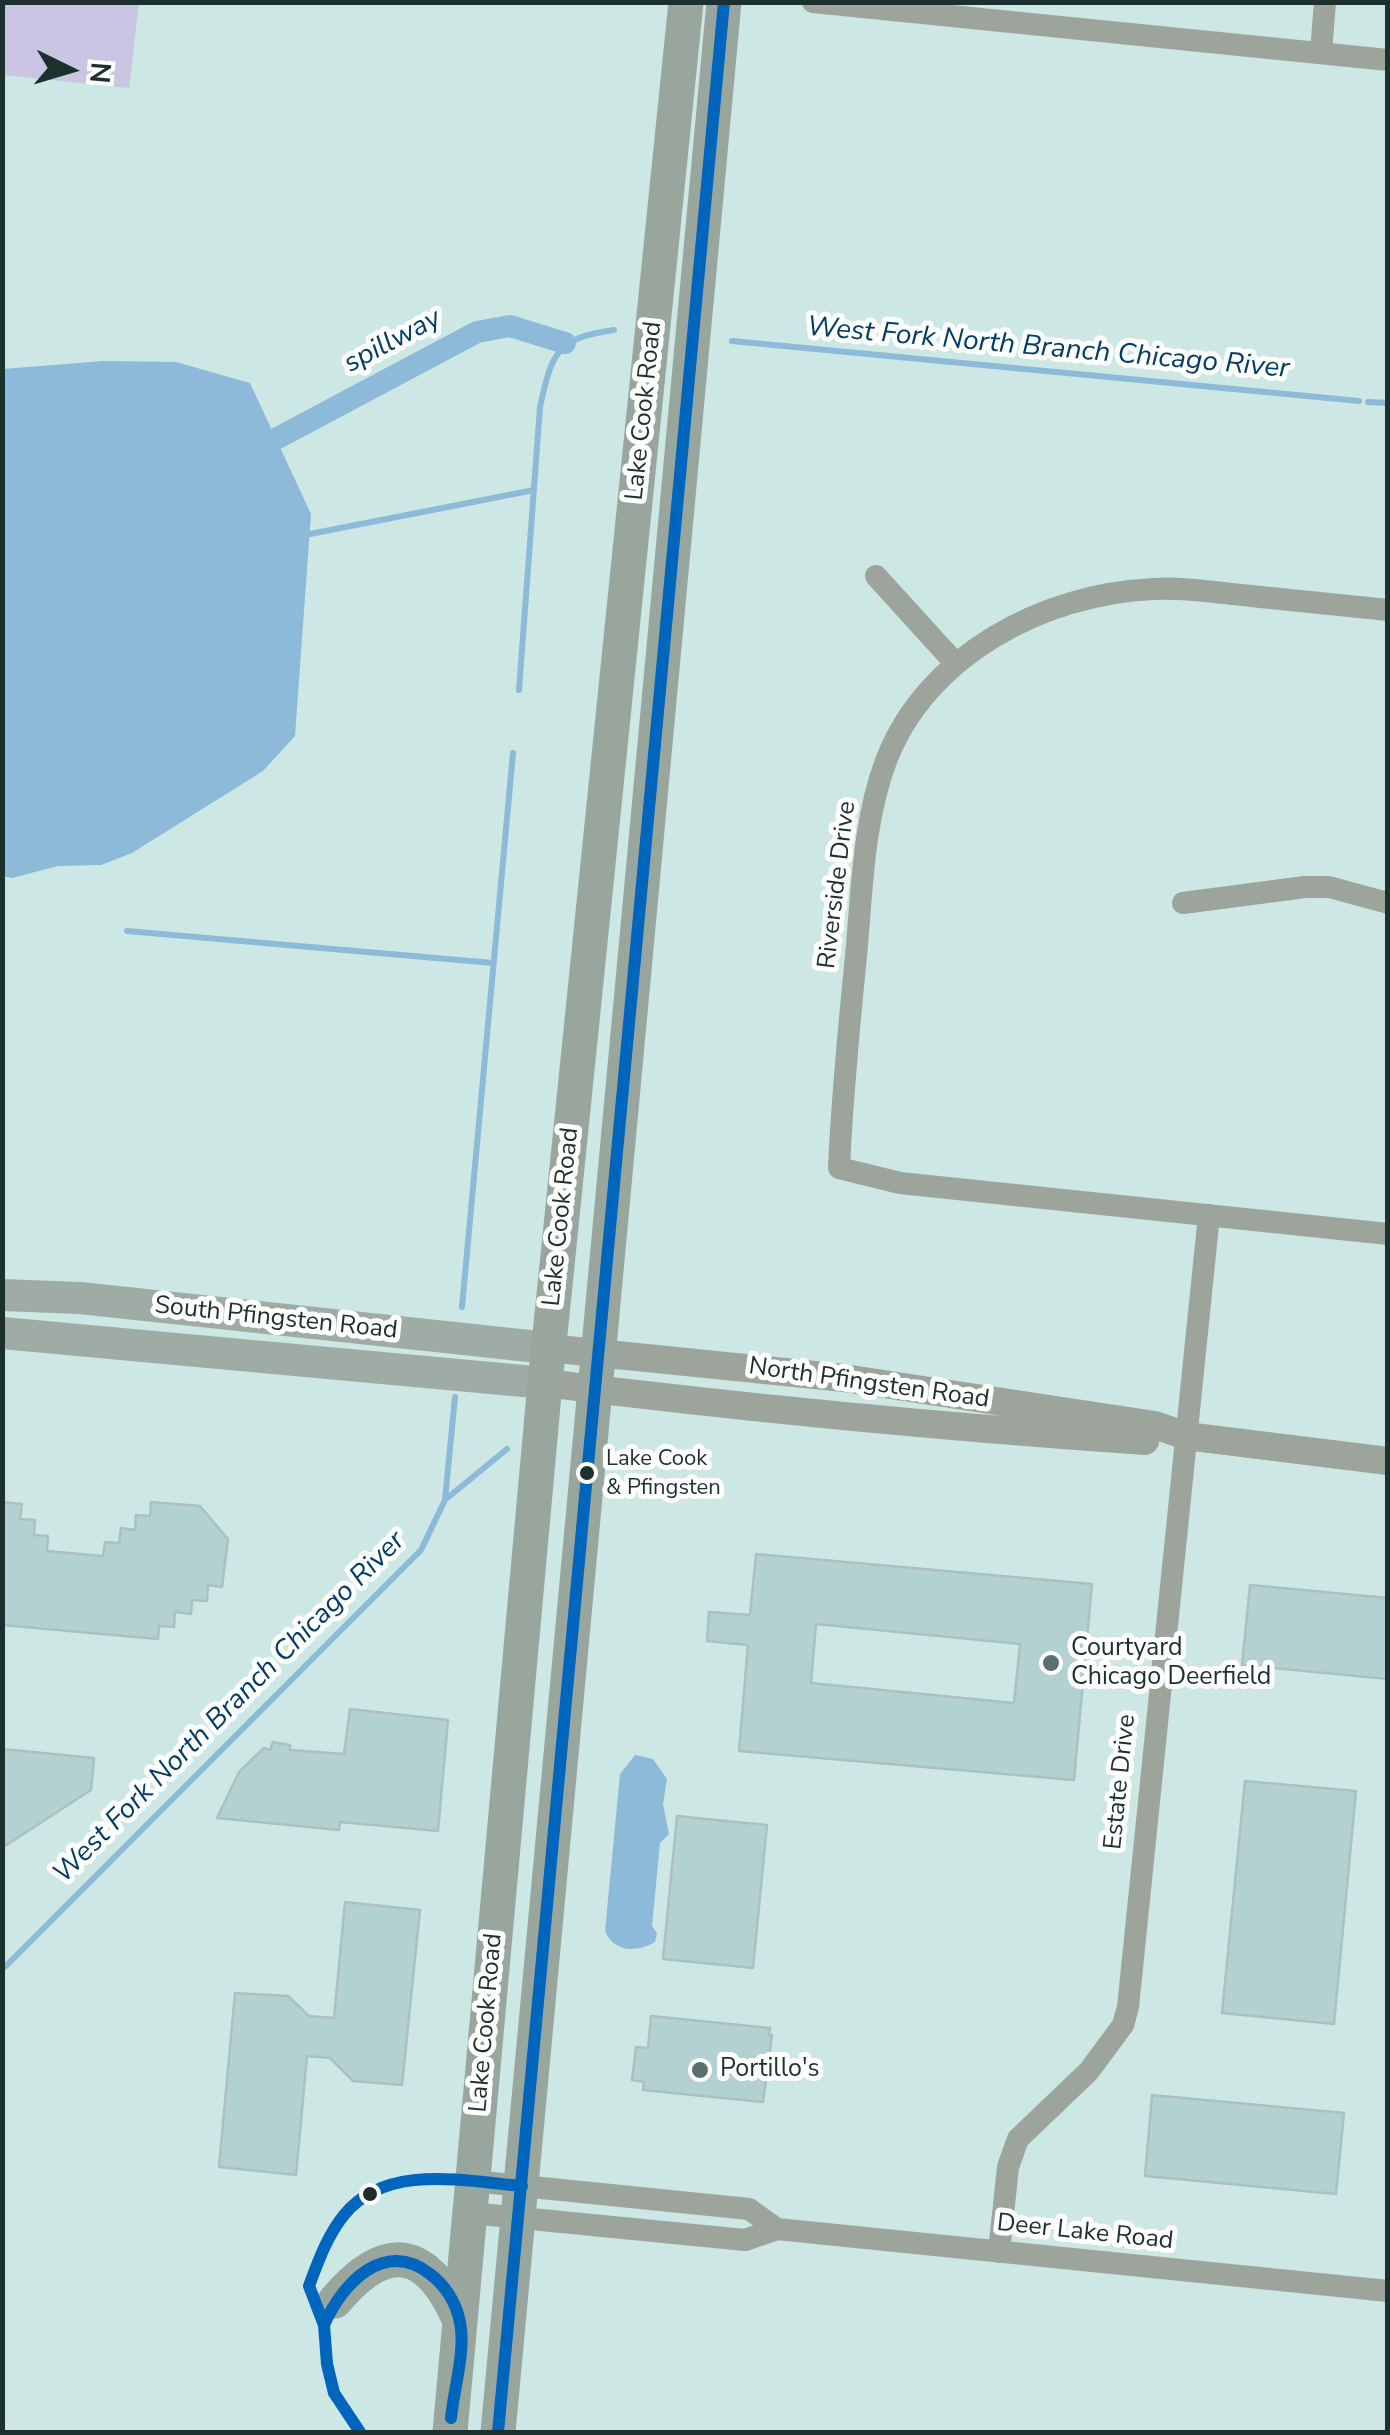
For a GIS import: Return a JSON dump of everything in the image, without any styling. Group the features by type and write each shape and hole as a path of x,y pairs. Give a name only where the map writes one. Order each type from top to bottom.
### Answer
{"main road":[{"name":"Lake Cook Road","path":"450,2432 548,1348 686,2"},
{"name":"Lake Cook Road","path":"498,2432 724,2"},
{"name":"South Pfingsten Road","path":"2,1295 80,1298 548,1348"},
{"name":"South Pfingsten Road","path":"2,1333 545,1383"},
{"path":"335,2301 368,2267 399,2260 416,2264 434,2276 450,2297 460,2321"}],"street":[{"path":"813,2 1388,60"},
{"path":"1321,52 1325,2"},
{"path":"876,576 956,664"},
{"name":"Riverside Drive","path":"1209,1215 900,1183 839,1168 870,818 886,760 908,717 956,664 1000,632 1078,602 1150,589 1184,589 1388,610"},
{"path":"1183,902 1329,887 1388,903"},
{"path":"1209,1215 1388,1234"},
{"name":"Estate Drive","path":"999,2252 1008,2167 1018,2139 1089,2071 1123,2025 1128,2007 1209,1215"},
{"name":"North Pfingsten Road","path":"548,1348 844,1378 1155,1425 1186,1436 1388,1460"},
{"name":"North Pfingsten Road","path":"545,1383 947,1428 1154,1441 1186,1436"},
{"name":"Deer Lake Road","path":"471,2197 520,2201 744,2240 777,2229 1388,2291"}],"shaded area":[{"path":"2,3 139,3 129,88 3,75"}],"water":[{"path":"103,361 176,362 250,383 311,514 295,736 263,771 132,853 101,865 58,866 12,878 2,876 3,369"},
{"path":"635,1755 653,1759 667,1779 663,1804 669,1834 660,1843 652,1926 657,1933 655,1942 633,1949 620,1947 605,1931 620,1774"}],"building":[{"path":"2,1502 22,1504 20,1519 35,1520 34,1535 48,1536 47,1551 103,1556 105,1542 119,1543 121,1528 135,1530 136,1515 150,1516 151,1502 200,1506 228,1539 222,1587 208,1585 207,1601 192,1600 191,1614 175,1612 174,1627 159,1626 158,1639 2,1625"},
{"name":"Courtyard Chicago Deerfield","path":"756,1554 1092,1584 1074,1780 739,1751 748,1645 707,1641 709,1612 750,1615","holes":["816,1624 1020,1644 1014,1703 811,1683"]},
{"path":"1250,1585 1388,1598 1388,1679 1242,1665"},
{"path":"350,1709 448,1720 438,1831 340,1822 339,1830 217,1818 239,1772 264,1748 270,1750 273,1742 290,1745 290,1750 344,1754"},
{"path":"2,1749 94,1758 91,1790 2,1848"},
{"path":"1245,1781 1356,1791 1334,2024 1222,2013"},
{"path":"677,1816 767,1825 753,1968 663,1959"},
{"path":"345,1902 420,1910 402,2085 353,2081 330,2058 307,2056 296,2175 219,2167 235,1993 288,1996 309,2016 334,2018"},
{"name":"Portillo's","path":"651,2016 770,2028 763,2102 643,2090 644,2082 632,2080 636,2047 648,2048"},
{"path":"1152,2095 1344,2113 1336,2194 1145,2176"}],"waterway":[{"name":"spillway","path":"257,449 477,332 510,326 565,343"},
{"name":"West Fork North Branch Chicago River","path":"519,690 544,388 554,361 569,343 614,330"},
{"name":"West Fork North Branch Chicago River","path":"732,341 1359,401"},
{"name":"West Fork North Branch Chicago River","path":"1368,402 1388,403"},
{"path":"305,535 534,490"},
{"name":"West Fork North Branch Chicago River","path":"462,1307 513,753"},
{"path":"127,931 493,963"},
{"name":"West Fork North Branch Chicago River","path":"2,1970 421,1550 445,1500 455,1397"},
{"path":"446,1499 507,1449"}],"transit line":[{"path":"498,2432 724,2"},
{"path":"360,2432 334,2393 324,2325 309,2286 338,2223 361,2199 403,2182 451,2179 522,2186"},
{"path":"324,2325 342,2295 366,2271 397,2261 413,2264 430,2274 452,2299 461,2330 451,2418"}],"place":[{"name":"Lake Cook & Pfingsten","path":"587,1473"},
{"name":"Courtyard Chicago Deerfield","path":"1051,1663"},
{"name":"Portillo's","path":"700,2070"}]}
